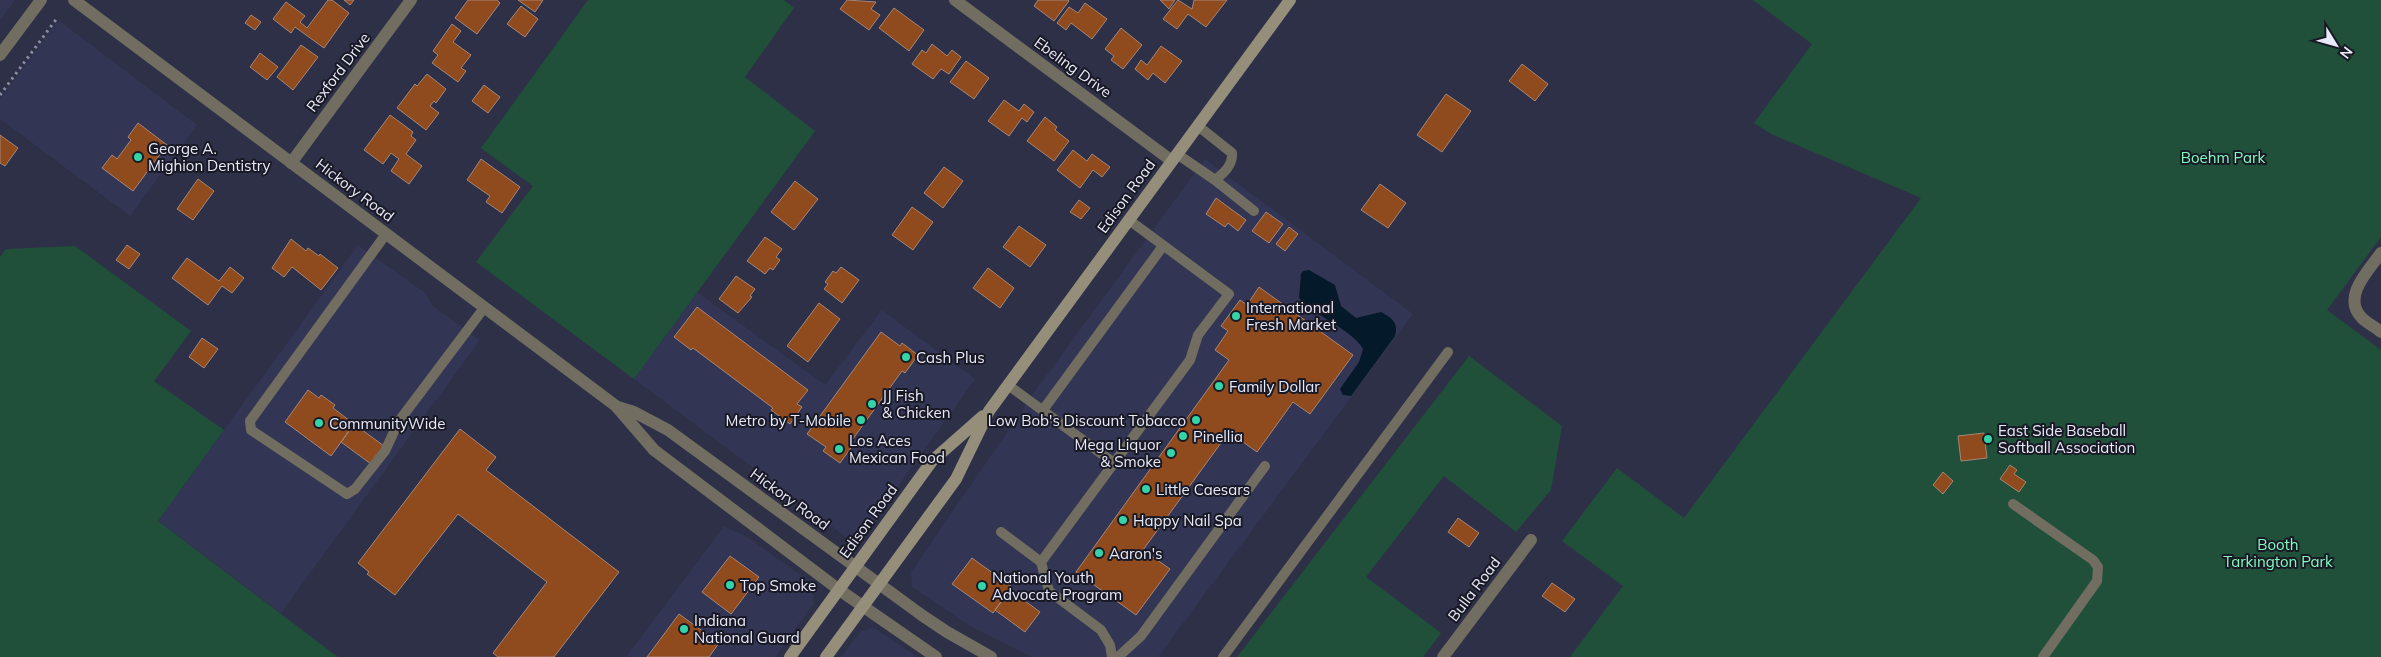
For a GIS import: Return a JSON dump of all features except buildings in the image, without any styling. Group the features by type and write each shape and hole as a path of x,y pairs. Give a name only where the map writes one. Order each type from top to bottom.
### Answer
{"main road":[{"name":"Edison Road","path":"826,657 956,479 989,411 1290,0"},
{"name":"Edison Road","path":"790,657 838,588 932,461 989,411"}],"street":[{"path":"0,55 41,0"},
{"name":"Hickory Road","path":"74,0 616,406 654,450 838,588 936,657"},
{"name":"Rexford Drive","path":"291,162 411,0"},
{"name":"Ebeling Drive","path":"955,0 1175,157"},
{"path":"2381,253 2359,284 2354,298 2361,318 2381,332"},
{"name":"Hickory Road","path":"616,406 634,412 668,430 879,585 946,632 991,657"},
{"name":"Bulla Road","path":"1443,657 1530,540"}],"lane":[{"path":"1198,126 1232,153 1233,159 1215,180"},
{"path":"1175,157 1215,180 1254,211"},
{"path":"1041,562 1190,360 1198,336 1228,294 1128,220"},
{"path":"386,234 250,421 251,430 346,494 355,488 385,451 399,420 484,308"},
{"path":"1043,410 1163,246"},
{"path":"1223,657 1448,352"},
{"path":"1008,385 1114,463"},
{"path":"1124,655 1265,466"},
{"path":"2013,504 2093,560 2098,567 2097,581 2043,657"},
{"path":"1001,532 1041,562 1051,594 1101,630 1110,645 1112,657"}],"path":[{"path":"0,94 58,17"}],"shaded area":[{"path":"0,0 15,0 0,21"},
{"path":"57,22 61,22 197,125 130,216 0,119 0,99"},
{"path":"1205,159 1413,314 1158,657 1032,657 970,626 912,587 911,572 1038,387"},
{"path":"358,245 424,292 433,306 480,340 281,613 158,521"},
{"path":"1309,270 1335,285 1341,306 1356,318 1381,312 1394,321 1395,324 1395,336 1351,396 1343,395 1340,389 1359,362 1363,349 1351,336 1314,311 1299,298 1301,274 1303,271"},
{"path":"697,292 825,385 882,310 975,379 864,534 846,537 634,379"},
{"path":"724,526 749,538 810,582 814,603 775,657 626,657"},
{"path":"874,628 917,657 841,657 861,631"}],"green space":[{"path":"588,0 784,0 794,8 745,77 815,131 634,379 476,262 533,186 481,148"},
{"path":"1753,0 2381,0 2381,237 2327,310 2381,350 2381,657 1570,657 1623,586 1562,541 1617,468 1684,518 1921,198 1771,134 1754,123 1812,44"},
{"path":"75,246 191,331 154,381 224,430 158,521 338,657 0,657 0,257 6,249"},
{"path":"1469,356 1562,426 1551,490 1516,532 1444,476 1366,577 1441,633 1423,657 1237,657"}],"place":[{"name":"George A. Mighion Dentistry","path":"138,157"},
{"name":"International Fresh Market","path":"1236,316"},
{"name":"Cash Plus","path":"906,357"},
{"name":"Family Dollar","path":"1219,386"},
{"name":"JJ Fish & Chicken","path":"872,404"},
{"name":"Metro by T-Mobile","path":"861,420"},
{"name":"Low Bob's Discount Tobacco","path":"1196,420"},
{"name":"CommunityWide","path":"319,423"},
{"name":"Pinellia","path":"1183,436"},
{"name":"East Side Baseball Softball Association","path":"1988,439"},
{"name":"Los Aces Mexican Food","path":"839,449"},
{"name":"Mega Liquor & Smoke","path":"1171,453"},
{"name":"Little Caesars","path":"1146,489"},
{"name":"Happy Nail Spa","path":"1123,520"},
{"name":"Aaron's","path":"1099,553"},
{"name":"Top Smoke","path":"730,585"},
{"name":"National Youth Advocate Program","path":"982,586"},
{"name":"Indiana National Guard","path":"684,629"}],"park label":[{"name":"Boehm Park","path":"2223,157"},
{"name":"Booth Tarkington Park","path":"2278,552"}]}
